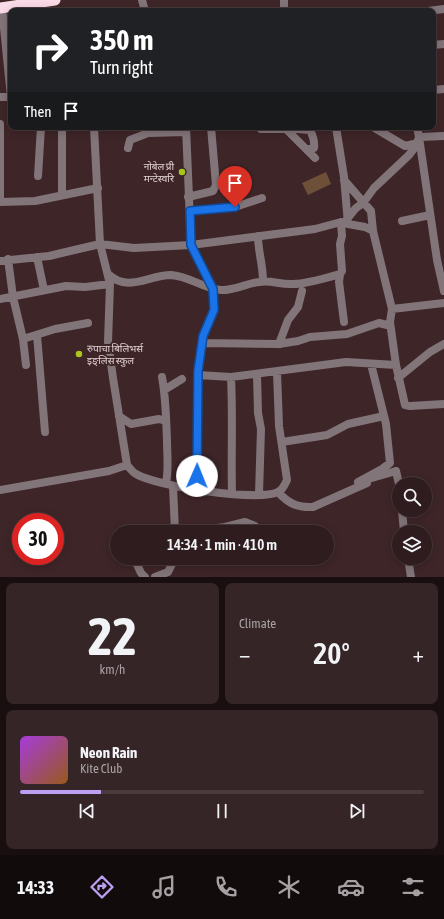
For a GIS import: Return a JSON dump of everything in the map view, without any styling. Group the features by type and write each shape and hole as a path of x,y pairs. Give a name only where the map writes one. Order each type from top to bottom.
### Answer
{"highway":[{"path":"1,8 55,0"}],"street":[{"path":"1,8 3,51 8,63"},
{"path":"0,124 0,202 35,201 62,194 98,188"},
{"path":"38,176 41,130"},
{"path":"62,130 62,194"},
{"path":"94,130 100,244 110,284 108,342 127,465 135,474 169,485 232,494 278,492 288,480 279,426 277,372"},
{"path":"128,148 130,140 148,133 176,130"},
{"path":"186,130 191,245 213,289 214,310 203,336 198,375 197,490"},
{"path":"188,197 213,192 216,184 211,130"},
{"path":"287,130 300,145 308,149 316,158"},
{"path":"308,149 314,148 314,140 310,130"},
{"path":"336,130 344,180 346,222 340,244 343,265 338,282 344,322"},
{"path":"378,130 404,146 418,140 444,136"},
{"path":"417,130 430,215 444,291"},
{"path":"346,222 374,188 400,164 418,140"},
{"path":"344,180 371,211 373,231 392,309 390,322 398,378 405,405 444,404"},
{"path":"190,211 235,207 262,198"},
{"path":"402,221 430,215"},
{"path":"26,365 23,339 4,260 49,256 100,244 134,248 191,245 315,229 346,222 373,231"},
{"path":"258,236 258,248 263,267 263,281"},
{"path":"37,257 44,290"},
{"path":"107,274 116,281 132,283 155,277 173,275 191,280 213,289 222,290 263,281 293,284 340,274"},
{"path":"0,300 66,286 85,287 110,284"},
{"path":"280,344 288,320 298,307 302,291"},
{"path":"392,309 444,302"},
{"path":"203,343 244,345 280,344 310,337 347,334 379,323 387,324 390,322"},
{"path":"23,339 55,329 88,323"},
{"path":"37,335 45,432"},
{"path":"398,378 430,352 444,344"},
{"path":"198,375 231,377 257,375 346,362 396,365"},
{"path":"371,364 388,436 390,463 358,482 396,471"},
{"path":"257,375 260,429 259,494"},
{"path":"162,377 171,388"},
{"path":"231,377 233,417 231,442 232,494"},
{"path":"174,525 168,474 166,421 171,388 182,379"},
{"path":"119,416 131,424 159,419 166,421"},
{"path":"282,442 327,434 363,419 384,416"},
{"path":"0,490 110,471 127,465"},
{"path":"396,471 397,477"},
{"path":"278,492 287,502 293,505 313,506 396,471"},
{"path":"233,525 245,522 252,525"},
{"path":"137,565 145,577"},
{"path":"409,565 411,577"},
{"path":"155,577 168,574"}],"shaded area":[{"path":"326,172 331,184 308,195 302,183"}],"place":[{"name":"नोबेल प्री मन्टेस्वरि","path":"182,172"},
{"name":"रुपाचा बिलिभर्स इङ्लिस स्कुल","path":"79,354"}],"route":[{"path":"197,476 198,371 203,336 214,310 213,289 191,245 190,211 235,207"}]}
